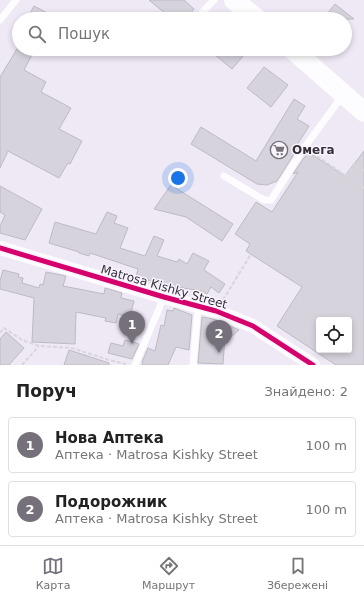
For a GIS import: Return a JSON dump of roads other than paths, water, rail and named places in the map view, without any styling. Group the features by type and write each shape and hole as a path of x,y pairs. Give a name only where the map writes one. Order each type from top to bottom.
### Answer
{"main road":[{"path":"234,0 249,12"},
{"path":"300,56 364,112"}],"street":[{"name":"Matrosa Kishky Street","path":"0,248 216,311 253,326 313,365"}],"lane":[{"path":"0,20 16,0"},
{"path":"203,12 214,0"},
{"path":"224,176 264,200 269,201 273,198 304,148 343,94"},
{"path":"135,365 164,297"},
{"path":"193,365 198,306"}],"place":[{"name":"Омега","path":"279,150"},
{"name":"Нова Аптека","path":"132,344"},
{"name":"Подорожник","path":"219,353"}]}
